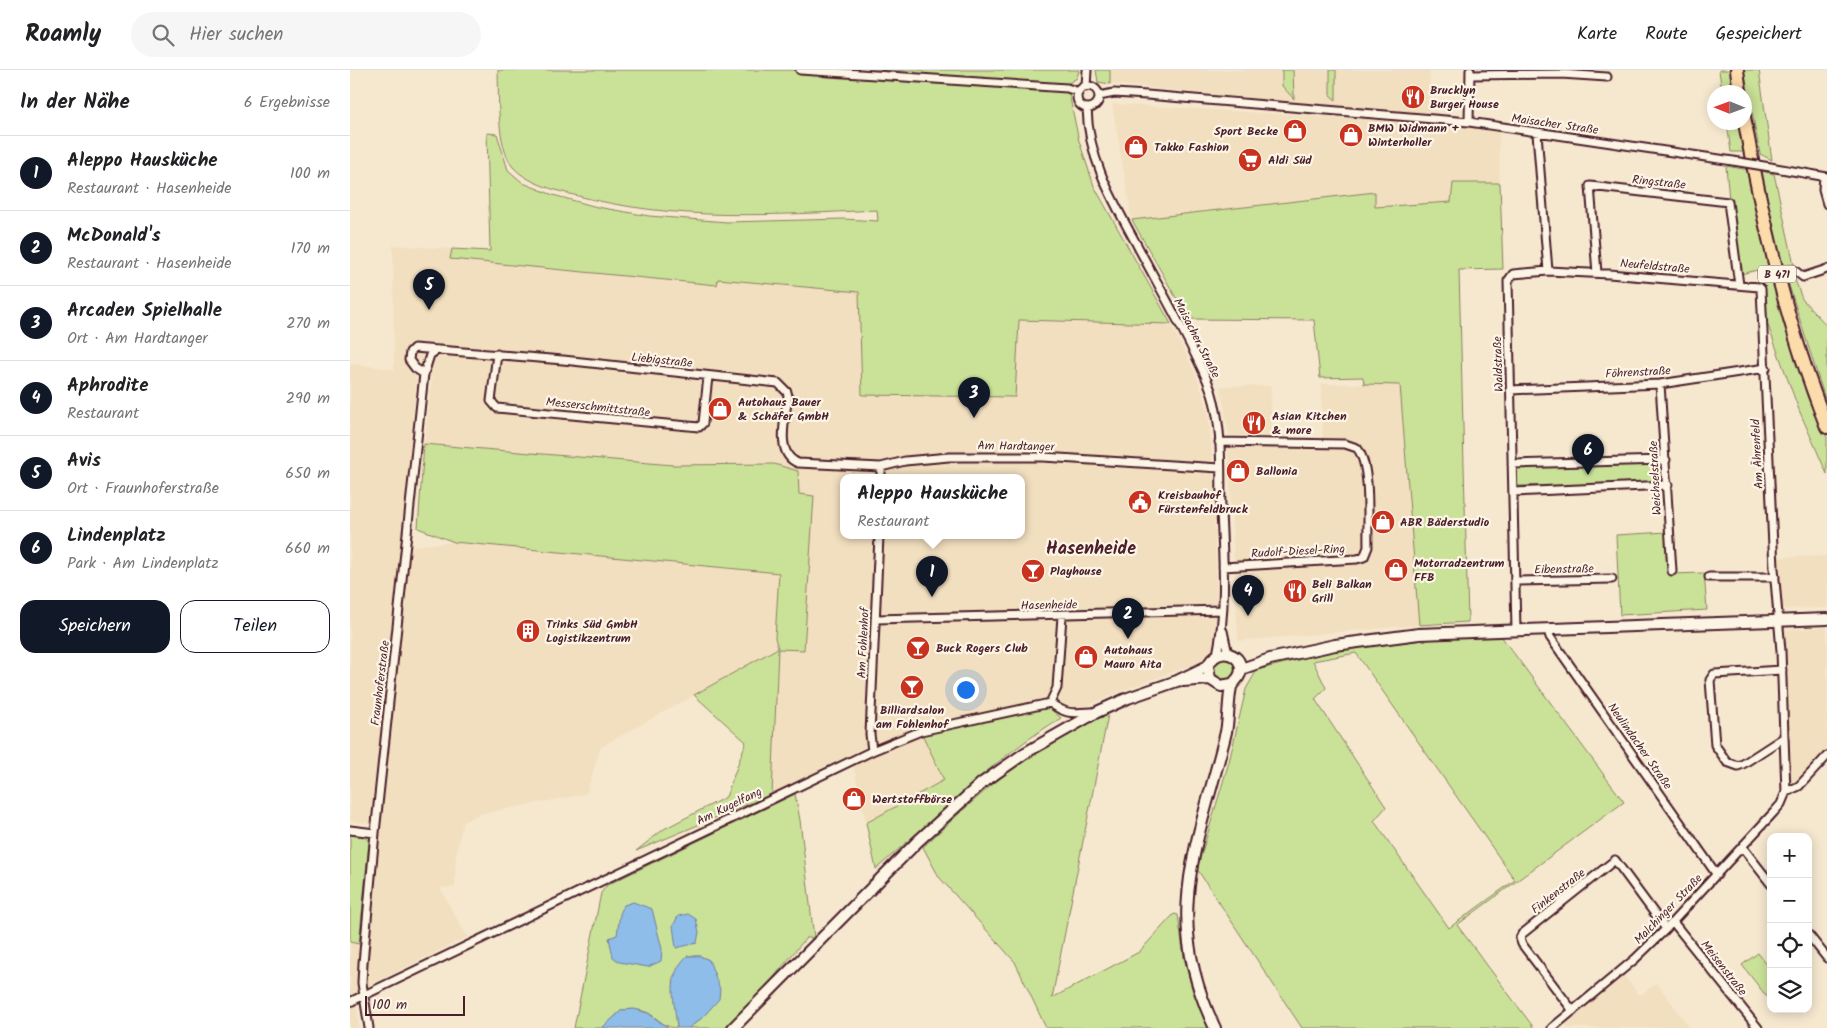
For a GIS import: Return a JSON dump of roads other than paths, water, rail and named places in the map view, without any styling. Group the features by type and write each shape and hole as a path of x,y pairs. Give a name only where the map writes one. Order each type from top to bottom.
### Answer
{"highway":[{"path":"1737,70 1739,85"},
{"name":"B 471","path":"1747,130 1764,220 1783,299 1812,390 1827,426"}],"main road":[{"path":"733,1028 918,841 982,783 1025,753 1097,712 1177,681 1208,666 1217,654 1235,661 1270,659 1335,645 1419,634 1827,619"},
{"path":"1219,686 1232,684 1238,678 1235,661"},
{"path":"1208,666 1210,679"},
{"path":"1177,681 1210,679 1219,686 1229,714"},
{"path":"1215,1028 1193,971 1188,939 1187,890 1197,837 1229,714 1232,684"}],"street":[{"path":"800,70 1067,88 1079,92"},
{"path":"1086,87 1087,70"},
{"path":"1469,122 1470,73 1550,72 1602,75"},
{"path":"1086,87 1094,88 1099,96 1095,105 1087,108 1078,102 1079,92 1086,87"},
{"name":"Maisacher Straße","path":"1099,96 1114,92 1469,122 1733,161 1825,177"},
{"name":"Maisacher Straße","path":"1087,108 1089,138 1096,166 1206,377 1214,399 1219,442 1223,567 1222,625 1217,654"},
{"path":"1538,133 1548,271"},
{"path":"1825,177 1823,190 1827,204"},
{"name":"Ringstraße","path":"1597,273 1590,186 1728,202 1739,285"},
{"path":"1794,270 1803,277 1827,269"},
{"name":"Neufeldstraße","path":"1548,271 1597,273 1759,287"},
{"name":"Waldstraße","path":"1516,630 1508,281 1513,274 1548,271"},
{"name":"Am Ährenfeld","path":"1759,287 1761,289 1766,368 1778,621"},
{"path":"424,374 410,363 410,352 416,348 438,349"},
{"name":"Liebigstraße","path":"438,349 762,380 782,385 788,396 785,453 792,461 812,464"},
{"name":"Fraunhoferstraße","path":"369,1028 363,973 375,833 424,374 430,355 438,349"},
{"name":"Messerschmittstraße","path":"497,354 492,401 497,408 699,427 703,423 708,376"},
{"name":"Föhrenstraße","path":"1510,390 1660,384 1766,368"},
{"name":"Weichselstraße","path":"1660,384 1668,485 1672,571"},
{"name":"Rudolf-Diesel-Ring","path":"1219,442 1345,444 1357,448 1364,460 1366,474 1368,547 1364,557 1223,567"},
{"name":"Am Hardtanger","path":"812,464 881,467 905,461 949,457 991,457 1071,458 1220,468"},
{"path":"1512,464 1666,460"},
{"path":"881,467 881,474"},
{"path":"1513,492 1668,485"},
{"name":"Am Fohlenhof","path":"872,751 870,734 879,539"},
{"path":"1709,577 1775,577"},
{"name":"Eibenstraße","path":"1516,581 1612,579"},
{"name":"Hasenheide","path":"876,619 1062,616 1222,610"},
{"path":"1062,616 1057,688 1050,703 1062,712 1076,714 1097,712"},
{"path":"1778,621 1782,670 1786,792"},
{"name":"Maisacher Straße","path":"1222,625 1235,661"},
{"name":"Neulindacher Straße","path":"1548,630 1550,637 1716,875"},
{"path":"1782,670 1714,674 1710,680 1715,745 1727,762 1738,766 1783,738"},
{"name":"Am Kugelfang","path":"350,1002 872,751 921,731 1050,703"},
{"name":"Malchinger Straße","path":"1552,1028 1666,929 1743,848 1781,804 1786,792 1799,786 1827,756"},
{"path":"350,830 375,833"},
{"path":"1743,848 1767,879"},
{"name":"Finkenstraße","path":"1573,1011 1522,944 1520,938 1522,934 1616,860 1666,929"},
{"name":"Meisenstraße","path":"1673,922 1758,1028"},
{"path":"1812,939 1827,958"}],"water":[{"path":"633,902 652,909 662,949 661,961 648,967 619,962 613,957 609,938 617,935 620,914 624,905"},
{"path":"688,914 696,919 699,932 697,943 676,948 673,926 678,916"},
{"path":"687,956 700,956 709,960 720,989 719,999 703,1017 689,1028 677,1028 673,999 674,981 680,964"},
{"path":"634,1009 648,1013 668,1028 602,1028 622,1010"}],"place":[{"name":"Brucklyn Burger House","path":"1413,97"},
{"name":"Sport Becke","path":"1295,131"},
{"name":"BMW Widmann + Winterholler","path":"1351,135"},
{"name":"Takko Fashion","path":"1136,147"},
{"name":"Aldi Süd","path":"1250,160"},
{"name":"Avis","path":"429,310"},
{"name":"Autohaus Bauer & Schäfer GmbH","path":"720,409"},
{"name":"Arcaden Spielhalle","path":"974,418"},
{"name":"Asian Kitchen & more","path":"1254,423"},
{"name":"Ballonia","path":"1238,471"},
{"name":"Lindenplatz","path":"1588,475"},
{"name":"Kreisbauhof Fürstenfeldbruck","path":"1140,502"},
{"name":"ABR Bäderstudio","path":"1383,522"},
{"name":"Motorradzentrum FFB","path":"1396,570"},
{"name":"Playhouse","path":"1033,571"},
{"name":"Beli Balkan Grill","path":"1295,591"},
{"name":"Aleppo Hausküche","path":"932,597"},
{"name":"Aphrodite","path":"1248,616"},
{"name":"Trinks Süd GmbH Logistikzentrum","path":"528,631"},
{"name":"McDonald's","path":"1128,639"},
{"name":"Buck Rogers Club","path":"918,648"},
{"name":"Autohaus Mauro Aita","path":"1086,657"},
{"name":"Billiardsalon am Fohlenhof","path":"912,687"},
{"name":"Wertstoffbörse","path":"854,799"}],"district":[{"name":"Hasenheide","path":"1091,548"}]}
